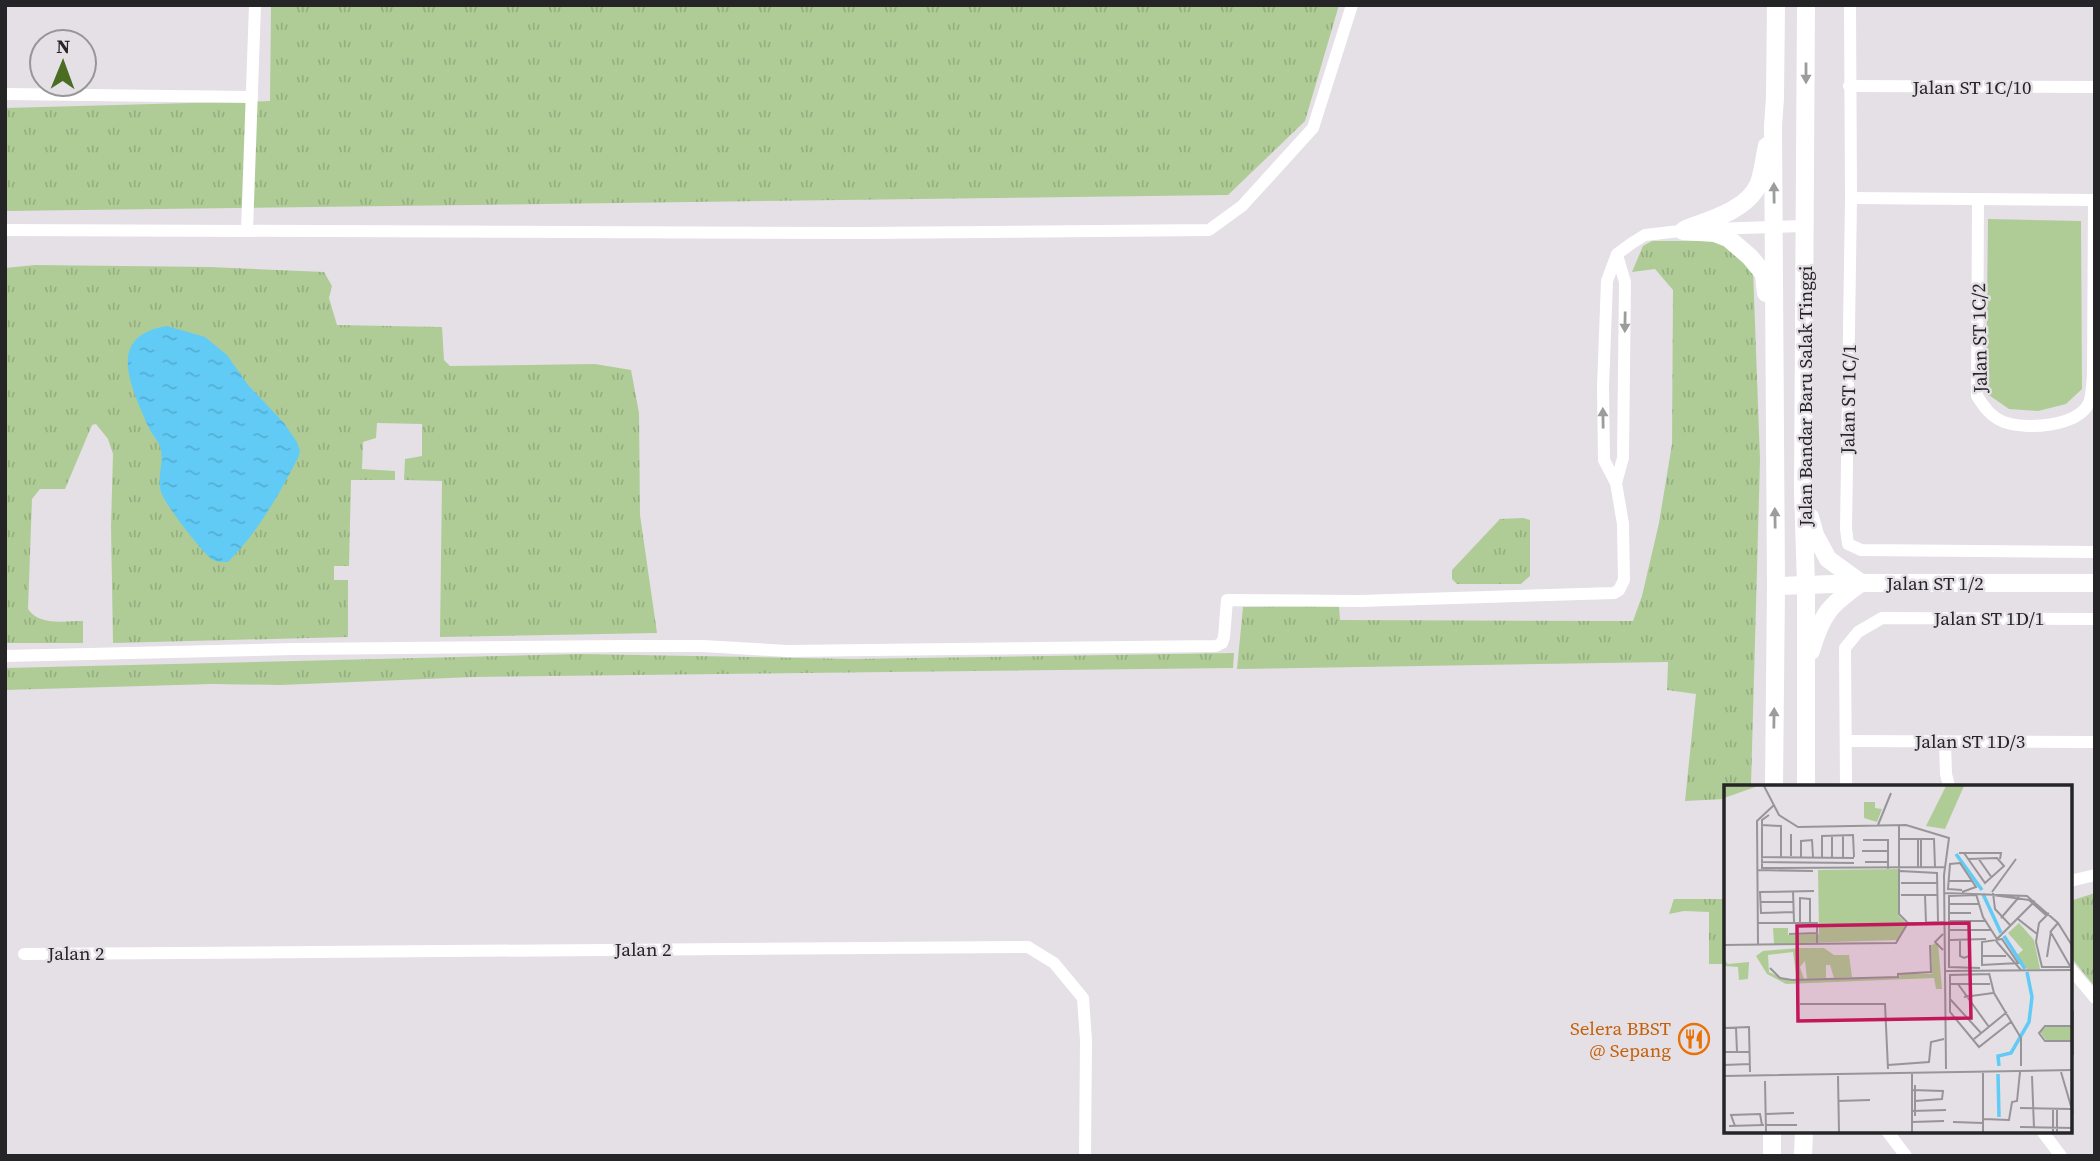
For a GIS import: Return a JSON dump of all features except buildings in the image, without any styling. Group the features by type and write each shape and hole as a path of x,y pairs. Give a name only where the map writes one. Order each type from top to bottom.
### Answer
{"main road":[{"name":"Jalan Bandar Baru Salak Tinggi","path":"1774,785 1776,586 1773,126 1776,5"},
{"name":"Jalan Bandar Baru Salak Tinggi","path":"1806,5 1803,491 1806,785"},
{"path":"1683,231 1729,211 1742,203 1758,186 1773,126"},
{"path":"1683,231 1715,233 1728,238 1764,274 1774,401"},
{"path":"1803,491 1815,535 1828,559 1861,583 1827,610 1817,631 1806,669"},
{"name":"Jalan ST 1/2","path":"1776,586 1861,583 2095,583"},
{"path":"1772,1133 1772,1156"},
{"path":"1803,1156 1804,1133"}],"street":[{"path":"247,230 255,5"},
{"path":"5,230 860,233 1209,230 1241,206 1313,128 1352,5"},
{"name":"Jalan ST 1C/1","path":"1850,5 1846,529 1849,544 1861,550 2095,552"},
{"name":"Jalan ST 1C/10","path":"1849,86 2095,87"},
{"path":"5,94 252,97"},
{"path":"1850,198 2095,200"},
{"name":"Jalan ST 1C/2","path":"1978,199 1977,396 1990,414 2005,422 2032,425 2056,424 2074,418 2089,403 2094,376 2095,200"},
{"path":"5,656 293,649 625,646 787,650 1216,646 1222,643 1224,637 1227,600 1359,601 1615,593 1624,580 1623,524 1616,483 1604,460 1603,387 1607,281 1617,254 1645,235 1805,226"},
{"path":"1616,483 1623,458 1625,282 1617,254"},
{"name":"Jalan ST 1D/1","path":"1846,741 1846,648 1858,632 1882,618 2095,619"},
{"path":"1846,741 1846,785"},
{"name":"Jalan ST 1D/3","path":"1846,741 2095,742"},
{"path":"1945,742 1949,785"},
{"path":"2072,881 2095,875"},
{"name":"Jalan 2","path":"24,954 1028,947 1055,963 1083,998 1086,1040 1085,1156"},
{"path":"2072,970 2095,998"},
{"path":"1889,1133 1906,1156"},
{"path":"2044,1133 2061,1156"}],"green space":[{"path":"271,5 1339,5 1305,121 1228,195 5,211 5,108 270,101"},
{"path":"1988,219 2081,221 2082,389 2066,404 2038,411 2009,409 1986,393"},
{"path":"1652,241 1723,243 1753,269 1760,460 1751,785 1724,785 1724,799 1685,801 1696,694 1667,690 1668,662 1237,669 1243,607 1339,606 1340,620 1633,621 1642,596 1659,523 1672,444 1673,290 1655,269 1632,272 1643,246"},
{"path":"35,265 210,267 324,272 332,286 329,298 337,325 442,327 444,360 450,366 595,364 631,370 639,413 640,515 657,633 440,637 442,481 404,480 405,459 422,456 422,424 377,423 376,438 363,442 362,469 395,471 395,480 351,480 349,566 334,566 334,580 348,580 348,637 113,643 113,454 108,439 96,424 92,425 65,489 40,489 32,499 28,609 45,620 83,621 83,643 5,643 5,268"},
{"path":"1500,519 1530,520 1530,576 1521,584 1457,584 1452,579 1452,570"},
{"path":"1234,653 1233,668 473,677 281,685 212,684 5,690 5,668 582,654 852,659"},
{"path":"2095,893 2095,987 2072,958 2072,900"},
{"path":"1674,899 1724,899 1724,964 1709,964 1709,912 1684,911 1669,914"}],"water":[{"path":"167,326 205,337 227,355 248,385 284,423 300,451 267,513 228,562 215,561 208,556 184,528 164,498 160,486 161,450 148,426 130,380 129,352 135,340 147,332"}],"place":[{"name":"Selera BBST @ Sepang","path":"1694,1039"}]}
